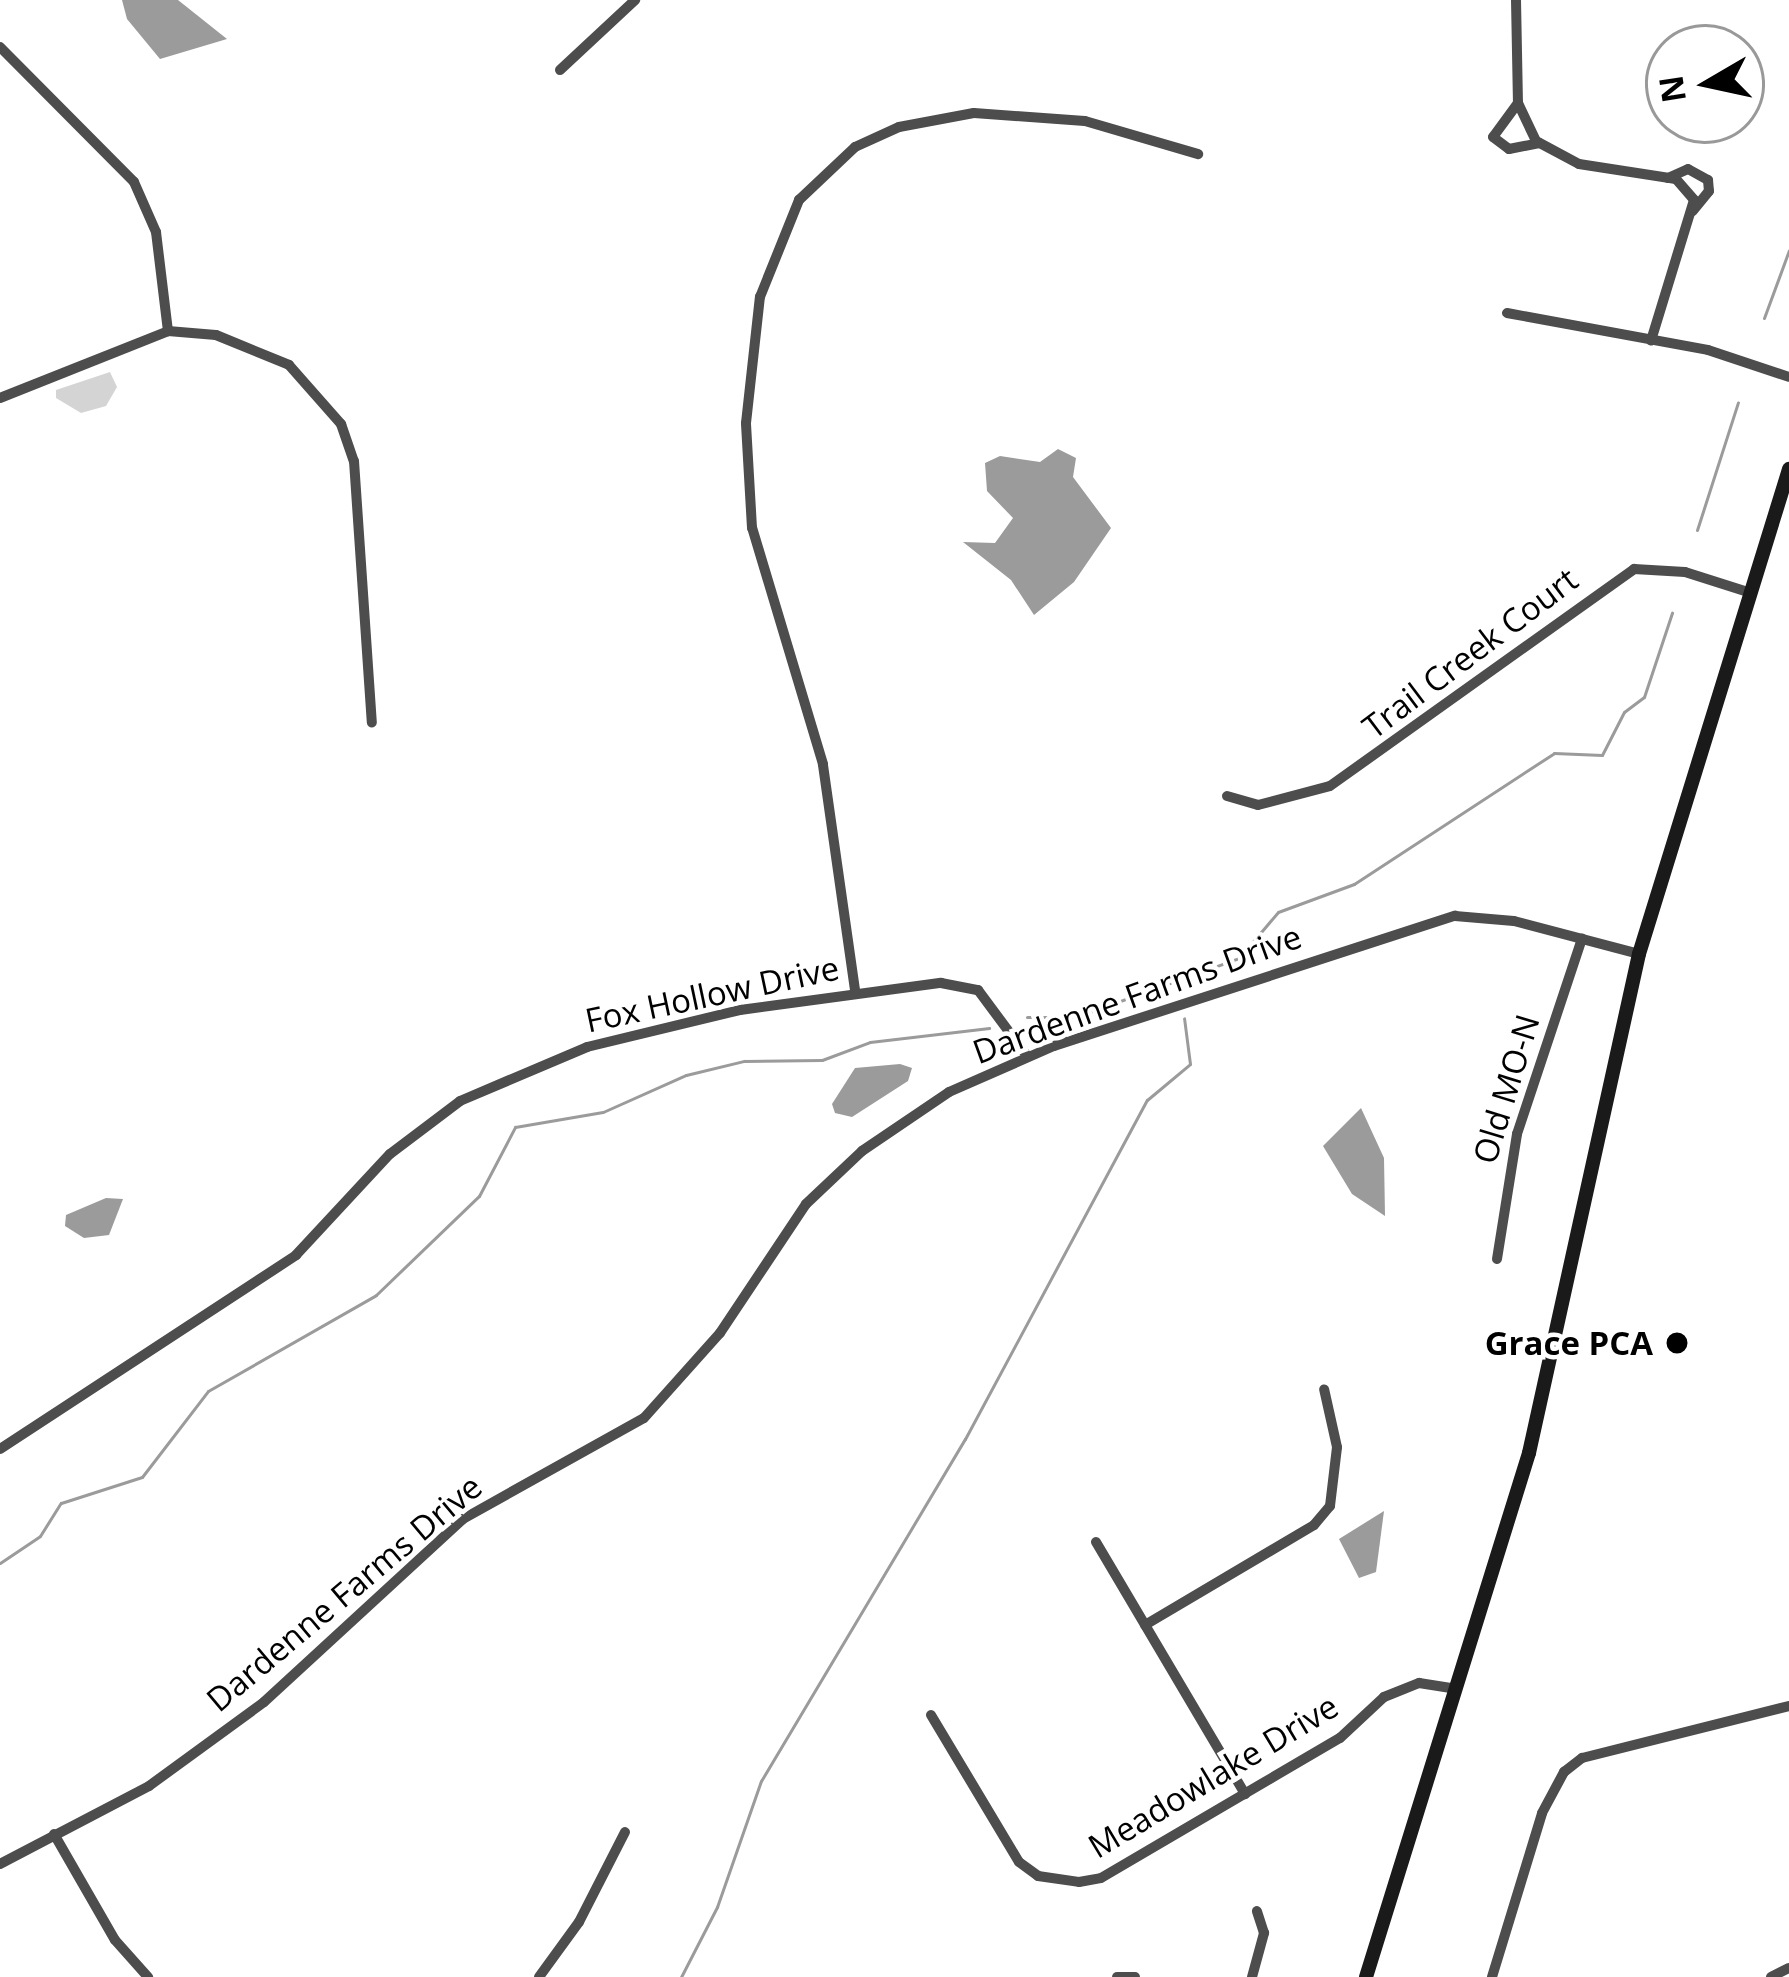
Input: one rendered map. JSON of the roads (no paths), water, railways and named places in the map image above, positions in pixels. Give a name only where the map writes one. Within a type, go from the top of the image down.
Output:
[{"type":"main road","points":[[1366,1977],[1529,1454],[1639,954],[1789,470]]},
{"type":"street","points":[[560,70],[635,0]]},
{"type":"street","points":[[1516,4],[1518,103],[1539,143],[1579,164],[1668,178],[1688,188],[1693,211]]},
{"type":"street","points":[[0,47],[134,182],[156,232],[168,331]]},
{"type":"street","points":[[1518,103],[1493,137],[1509,149],[1539,143]]},
{"type":"street","points":[[855,990],[823,764],[752,528],[746,423],[760,297],[799,200],[855,147],[899,127],[974,113],[1085,121],[1198,154]]},
{"type":"street","points":[[1651,341],[1693,211],[1709,191],[1708,180],[1688,169],[1668,178]]},
{"type":"street","points":[[1507,313],[1708,350],[1789,377]]},
{"type":"street","points":[[0,398],[168,331],[216,335],[290,365],[341,424],[360,494],[372,722]]},
{"type":"street","name":"Trail Creek Court","points":[[1227,796],[1258,806],[1330,786],[1634,569],[1685,572],[1748,592]]},
{"type":"street","name":"Dardenne Farms Drive","points":[[0,1864],[149,1786],[264,1702],[477,1510],[644,1418],[680,1385],[781,1234],[820,1191],[949,1092],[1027,1056],[1455,916],[1639,954]]},
{"type":"street","name":"Old MO-N","points":[[1497,1258],[1513,1150],[1582,939]]},
{"type":"street","name":"Fox Hollow Drive","points":[[0,1449],[296,1255],[390,1154],[460,1101],[587,1047],[855,990],[941,983],[978,990],[1027,1056]]},
{"type":"street","points":[[1145,1625],[1314,1526],[1330,1506],[1337,1447],[1324,1389]]},
{"type":"street","points":[[1096,1542],[1245,1794]]},
{"type":"street","name":"Meadowlake Drive","points":[[931,1715],[1018,1862],[1050,1880],[1101,1878],[1340,1738],[1384,1697],[1419,1683],[1456,1690]]},
{"type":"street","points":[[1492,1977],[1542,1814],[1564,1772],[1582,1758],[1789,1706]]},
{"type":"street","points":[[538,1977],[579,1922],[625,1832]]},
{"type":"street","points":[[54,1834],[115,1940],[148,1977]]},
{"type":"street","points":[[1252,1977],[1264,1933],[1257,1911]]},
{"type":"street","points":[[1772,1977],[1789,1968]]},
{"type":"street","points":[[1117,1977],[1135,1977]]},
{"type":"waterway","points":[[1764,318],[1789,250]]},
{"type":"waterway","points":[[1697,530],[1738,402]]},
{"type":"waterway","points":[[1027,1017],[1076,1017],[1239,958],[1278,912],[1354,884],[1554,753],[1602,755],[1624,712],[1644,697],[1672,613]]},
{"type":"waterway","points":[[681,1977],[717,1907],[761,1781],[965,1439],[1147,1100],[1190,1064],[1184,1018]]},
{"type":"waterway","points":[[0,1563],[40,1536],[61,1503],[142,1477],[208,1391],[376,1295],[479,1196],[515,1127],[603,1112],[686,1075],[744,1061],[822,1060],[870,1042],[989,1028]]},
{"type":"place","name":"Grace PCA","points":[[1677,1343]]}]
